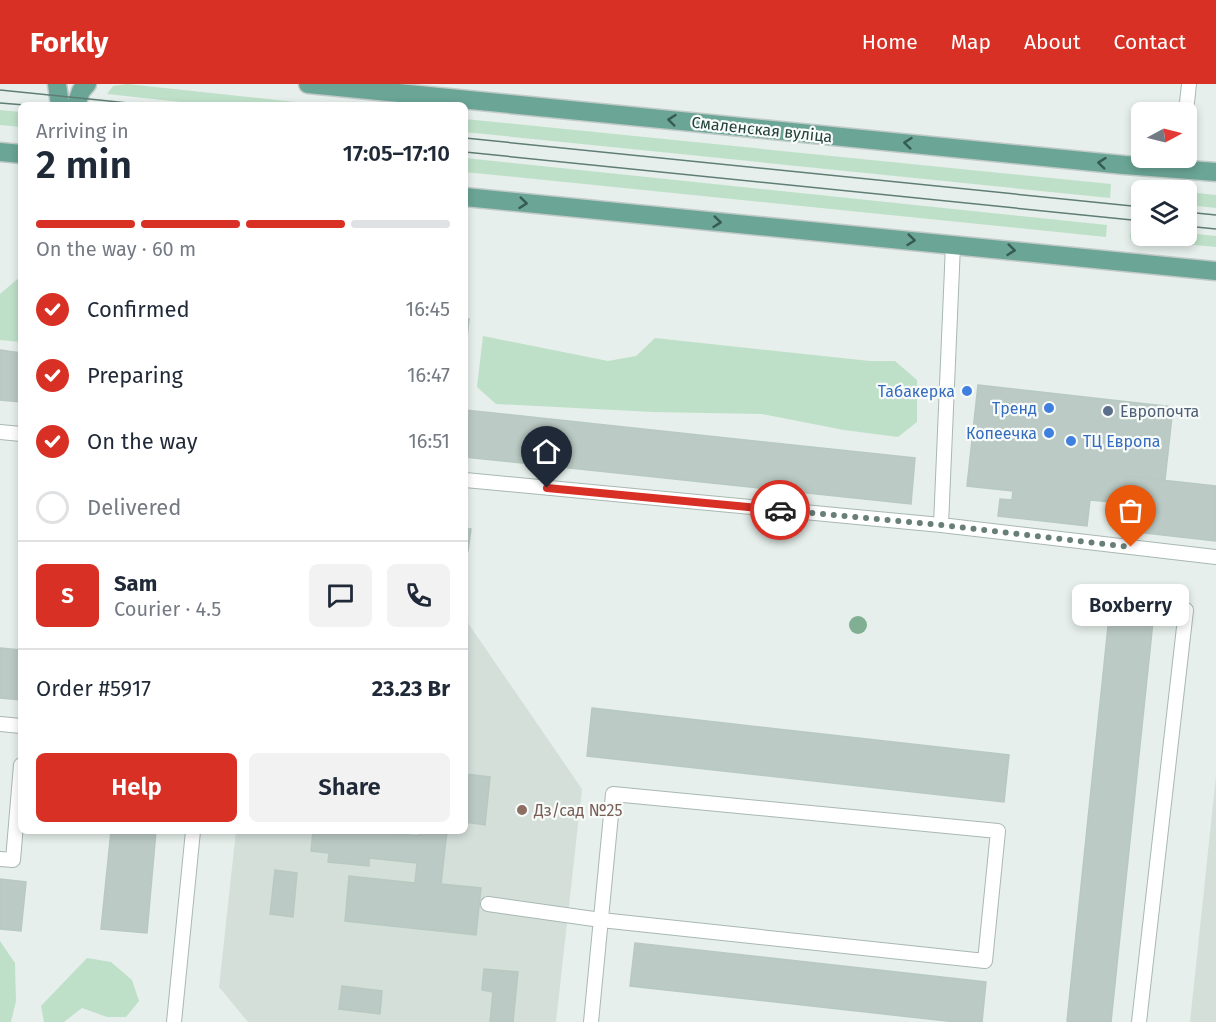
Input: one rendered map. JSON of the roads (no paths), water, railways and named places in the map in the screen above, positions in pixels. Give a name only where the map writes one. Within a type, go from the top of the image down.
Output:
[{"type":"main road","points":[[57,84],[60,102]]},
{"type":"main road","points":[[77,102],[81,91],[87,84]]},
{"type":"main road","name":"Смаленская вуліца","points":[[308,84],[1131,165]]},
{"type":"main road","points":[[0,152],[18,154]]},
{"type":"main road","name":"Смаленская вуліца","points":[[1197,167],[1216,172]]},
{"type":"main road","points":[[468,197],[1216,271]]},
{"type":"lane","points":[[1187,102],[1189,84]]},
{"type":"lane","points":[[941,525],[953,244]]},
{"type":"lane","points":[[0,432],[18,434]]},
{"type":"lane","points":[[468,480],[941,525],[1216,556]]},
{"type":"lane","points":[[1139,1022],[1186,610]]},
{"type":"lane","points":[[0,724],[18,726]]},
{"type":"lane","points":[[488,904],[601,920],[985,961],[998,831],[613,794],[601,920],[591,1022]]},
{"type":"lane","points":[[0,859],[13,860],[18,801]]},
{"type":"lane","points":[[174,1022],[193,834]]},
{"type":"tram line","points":[[0,90],[118,102]]},
{"type":"tram line","points":[[0,103],[18,104]]},
{"type":"tram line","points":[[468,138],[1131,206]]},
{"type":"tram line","points":[[468,152],[1131,220]]},
{"type":"tram line","points":[[1197,213],[1216,215]]},
{"type":"tram line","points":[[1197,227],[1216,229]]},
{"type":"place","name":"Табакерка","points":[[967,391]]},
{"type":"place","name":"Тренд","points":[[1049,408]]},
{"type":"place","name":"Европочта","points":[[1108,411]]},
{"type":"place","name":"Копеечка","points":[[1049,433]]},
{"type":"place","name":"ТЦ Европа","points":[[1071,441]]},
{"type":"place","name":"Boxberry","points":[[1131,547]]},
{"type":"place","name":"Дз/сад №25","points":[[522,810]]}]
